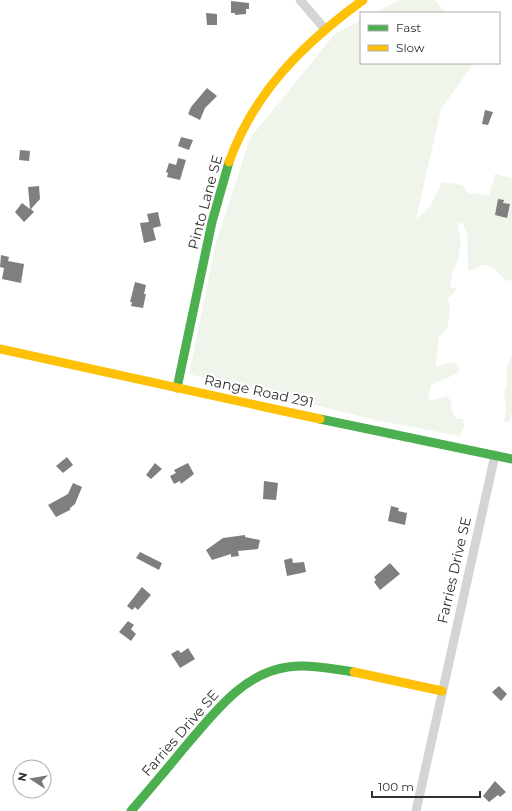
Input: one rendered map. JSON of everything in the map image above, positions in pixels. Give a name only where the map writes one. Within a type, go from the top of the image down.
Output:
[{"type":"street","points":[[300,0],[324,28]]},
{"type":"street","name":"Pinto Lane SE","points":[[177,388],[215,206],[230,157],[244,127],[265,92],[296,55],[324,28],[363,0]]},
{"type":"street","name":"Range Road 291","points":[[0,349],[512,459]]},
{"type":"street","name":"Farries Drive SE","points":[[416,811],[495,455]]},
{"type":"street","name":"Farries Drive SE","points":[[131,811],[219,707],[245,685],[272,670],[296,667],[324,667],[442,691]]},
{"type":"shaded area","points":[[399,0],[435,0],[445,12],[376,12]]},
{"type":"shaded area","points":[[360,21],[360,64],[473,64],[441,109],[416,220],[431,205],[442,182],[463,185],[468,193],[489,195],[495,174],[512,178],[512,281],[505,280],[494,269],[485,265],[481,265],[476,269],[469,271],[467,234],[462,222],[458,224],[461,241],[458,260],[453,270],[450,287],[457,288],[448,299],[450,311],[447,329],[439,337],[436,366],[455,362],[460,368],[456,374],[431,385],[428,401],[447,396],[451,401],[452,412],[457,419],[463,419],[464,426],[460,436],[375,420],[189,374],[215,246],[250,138],[335,34]]},
{"type":"shaded area","points":[[512,354],[512,413],[510,422],[504,421],[506,409],[504,394],[507,384],[507,367]]},
{"type":"building","points":[[231,1],[249,3],[249,9],[246,9],[246,14],[235,15],[235,13],[231,13]]},
{"type":"building","points":[[206,13],[217,14],[217,25],[207,25]]},
{"type":"building","points":[[207,88],[217,96],[205,108],[200,120],[188,114],[191,107]]},
{"type":"building","points":[[485,110],[493,112],[488,125],[482,124]]},
{"type":"building","points":[[181,137],[193,140],[189,150],[178,146]]},
{"type":"building","points":[[20,150],[30,151],[29,161],[19,160]]},
{"type":"building","points":[[178,158],[186,160],[180,180],[167,177],[168,173],[166,172],[169,163],[176,165]]},
{"type":"building","points":[[39,186],[40,199],[31,209],[34,212],[24,222],[15,212],[22,203],[30,209],[28,187]]},
{"type":"building","points":[[498,199],[504,200],[503,203],[510,204],[507,218],[495,215]]},
{"type":"building","points":[[158,212],[161,226],[153,228],[156,240],[144,243],[140,223],[149,222],[147,214]]},
{"type":"building","points":[[1,255],[9,257],[8,261],[24,264],[21,283],[2,279],[4,268],[0,267]]},
{"type":"building","points":[[135,282],[146,285],[143,308],[131,306],[132,302],[130,302]]},
{"type":"building","points":[[67,457],[73,465],[63,473],[56,466]]},
{"type":"building","points":[[155,463],[162,469],[151,479],[146,475]]},
{"type":"building","points":[[188,463],[194,474],[181,484],[180,481],[174,484],[170,476],[176,473],[174,470]]},
{"type":"building","points":[[264,481],[278,483],[276,500],[263,499]]},
{"type":"building","points":[[73,483],[82,487],[75,504],[70,508],[70,510],[56,517],[48,505],[68,494]]},
{"type":"building","points":[[391,506],[399,508],[398,511],[407,513],[405,525],[388,521]]},
{"type":"building","points":[[245,535],[245,537],[260,540],[258,549],[238,551],[239,556],[231,557],[231,554],[212,560],[206,550],[223,538]]},
{"type":"building","points":[[140,552],[162,563],[159,570],[136,558]]},
{"type":"building","points":[[292,558],[293,563],[304,562],[306,572],[287,576],[284,560]]},
{"type":"building","points":[[390,563],[400,574],[380,590],[374,582],[376,580],[374,577]]},
{"type":"building","points":[[142,587],[151,595],[138,610],[135,607],[132,610],[127,606]]},
{"type":"building","points":[[128,621],[134,625],[131,629],[136,634],[131,641],[119,632]]},
{"type":"building","points":[[188,648],[195,659],[180,668],[171,654],[178,650],[181,653]]},
{"type":"building","points":[[499,686],[507,694],[501,701],[492,692]]},
{"type":"building","points":[[495,781],[506,792],[500,797],[498,795],[489,802],[483,796]]},
{"type":"traffic: fast","points":[[177,388],[212,222],[229,162]]},
{"type":"traffic: fast","points":[[320,419],[512,459]]},
{"type":"traffic: fast","points":[[131,811],[217,710],[242,687],[256,678],[271,671],[296,666],[321,667],[354,672]]},
{"type":"traffic: slow","points":[[229,162],[252,113],[283,71],[301,52],[341,16],[363,0]]},
{"type":"traffic: slow","points":[[0,349],[320,419]]},
{"type":"traffic: slow","points":[[354,672],[442,691]]}]
